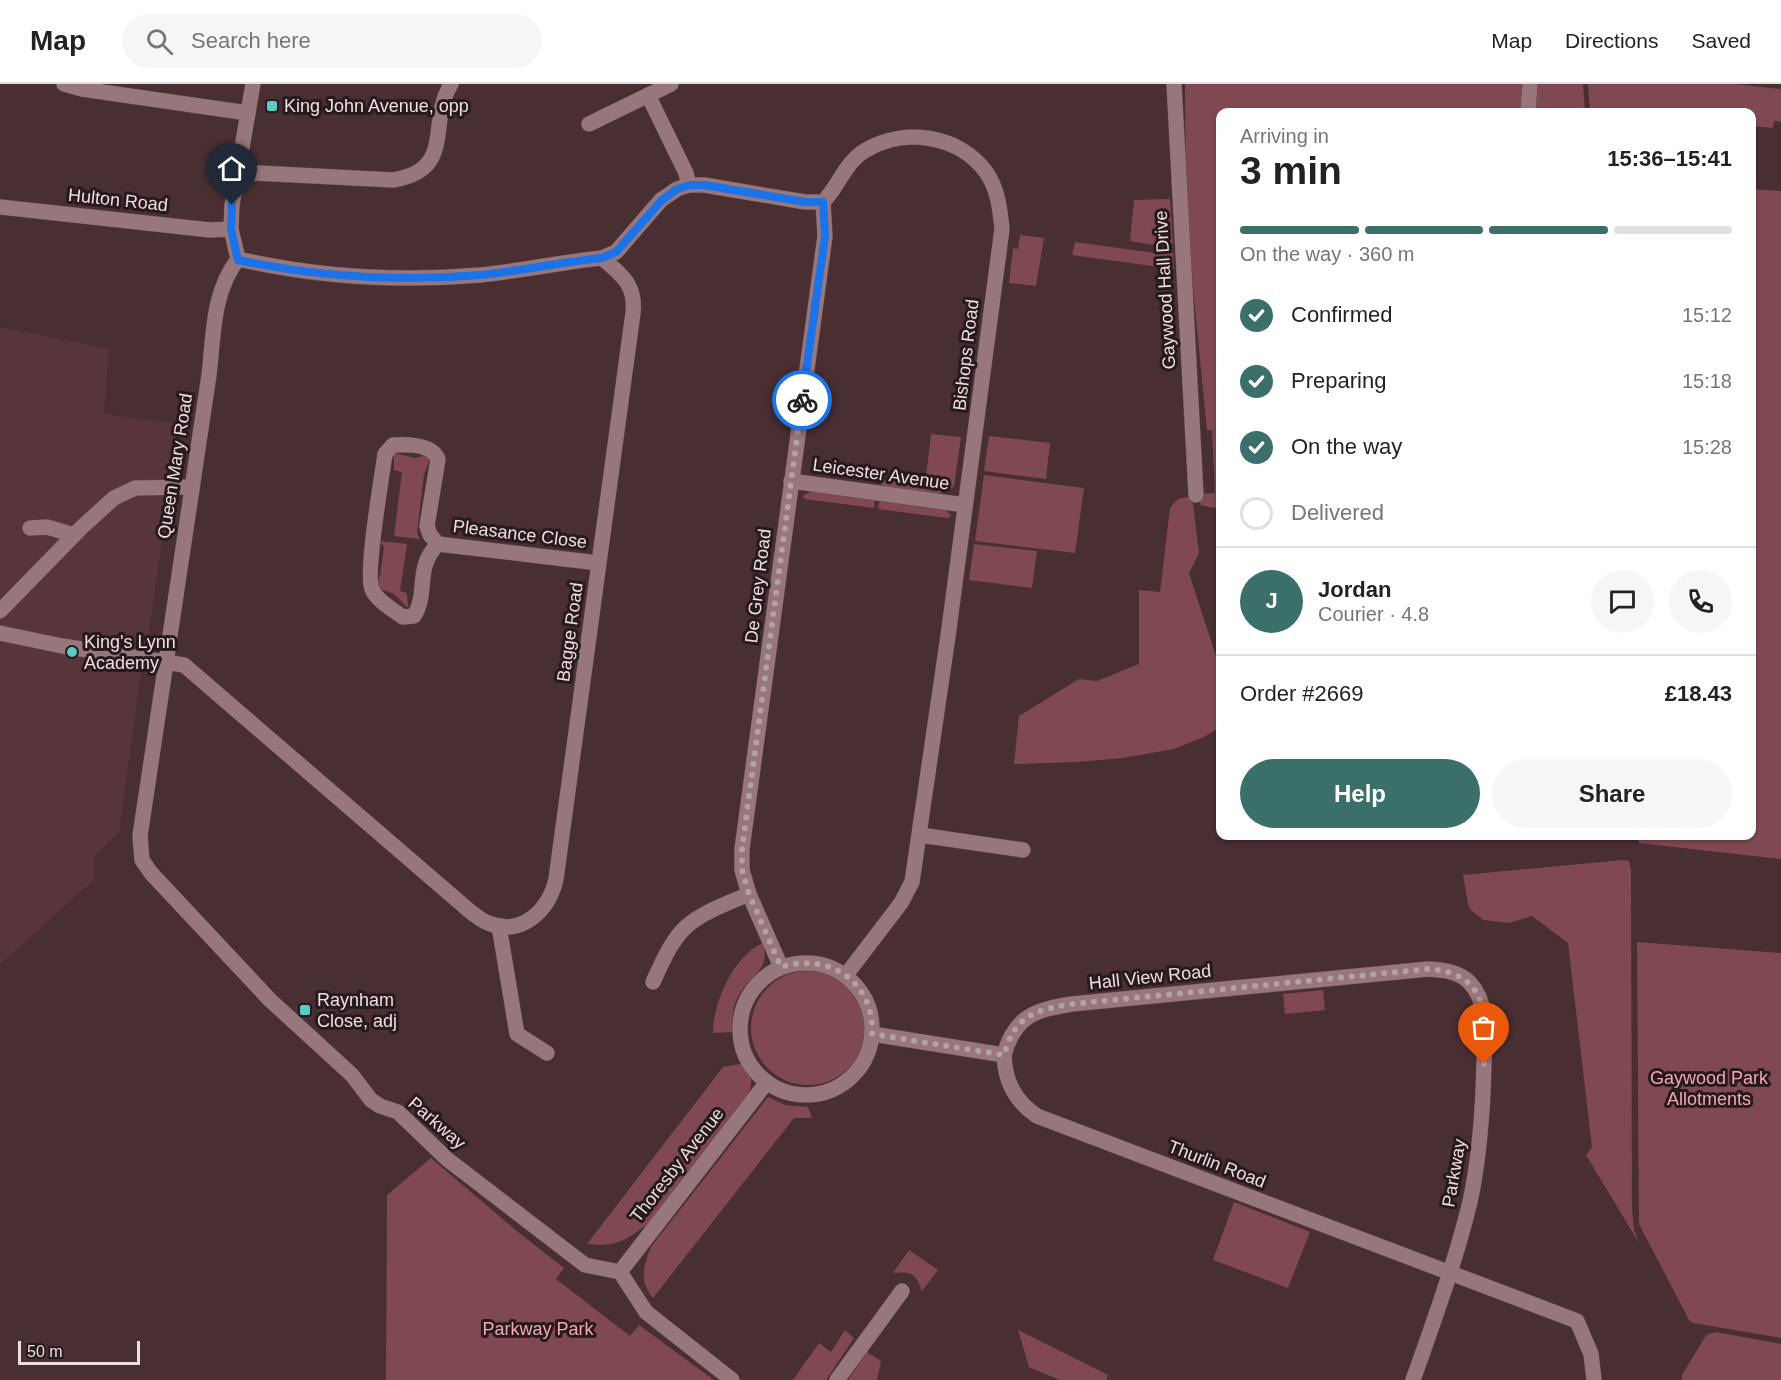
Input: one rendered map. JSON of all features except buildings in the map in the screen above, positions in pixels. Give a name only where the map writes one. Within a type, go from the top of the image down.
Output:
[{"type":"street","points":[[64,84],[82,89],[248,113]]},
{"type":"street","points":[[253,84],[232,205],[231,229],[238,260],[325,274],[389,278],[482,275],[602,258],[616,252],[662,200],[677,189],[690,185],[704,185],[805,202],[823,202]]},
{"type":"street","points":[[237,172],[393,180],[410,177],[423,169],[432,159],[439,140],[444,94],[451,84]]},
{"type":"street","points":[[589,124],[670,84]]},
{"type":"street","name":"Gaywood Hall Drive","points":[[1174,84],[1196,495]]},
{"type":"street","points":[[1528,108],[1530,84]]},
{"type":"street","points":[[648,95],[690,185]]},
{"type":"street","name":"Bishops Road","points":[[823,202],[833,192],[844,170],[864,150],[882,141],[902,136],[926,137],[951,145],[969,155],[986,172],[996,190],[1002,229],[912,882],[901,903],[846,975]]},
{"type":"street","name":"De Grey Road","points":[[781,967],[749,894],[742,870],[742,849],[825,236],[823,202]]},
{"type":"street","name":"Hulton Road","points":[[0,207],[210,230],[231,229]]},
{"type":"street","name":"Bagge Road","points":[[499,926],[528,921],[548,904],[553,891],[634,306],[633,295],[622,275],[602,258]]},
{"type":"street","name":"Queen Mary Road","points":[[142,860],[140,836],[209,375],[216,305],[229,271],[238,260]]},
{"type":"street","name":"Pleasance Close","points":[[438,544],[429,553],[424,563],[418,609],[414,616],[403,617],[375,594],[370,584],[385,454],[393,445],[430,448],[436,453],[438,459],[427,526],[430,535],[438,544],[598,563]]},
{"type":"street","name":"Leicester Avenue","points":[[790,482],[965,505]]},
{"type":"street","points":[[0,611],[74,535],[114,498],[135,488],[191,487]]},
{"type":"street","points":[[30,528],[47,527],[74,535]]},
{"type":"street","points":[[0,633],[72,648],[184,665],[472,913],[487,923],[499,926],[517,1034],[547,1053]]},
{"type":"street","points":[[920,835],[1023,850]]},
{"type":"street","name":"Parkway","points":[[142,860],[151,873],[270,1000],[352,1075],[371,1100],[380,1106],[398,1112],[447,1159],[585,1265],[620,1272]]},
{"type":"street","points":[[653,982],[669,950],[687,926],[714,910],[749,894]]},
{"type":"street","points":[[815,963],[836,969],[846,975],[862,992],[867,1002],[871,1013],[870,1048],[858,1071],[839,1087],[815,1095],[783,1091],[767,1082],[750,1063],[744,1052],[740,1027],[741,1012],[760,981],[781,967],[815,963]]},
{"type":"street","name":"Hall View Road","points":[[1004,1055],[1007,1044],[1018,1025],[1041,1009],[1428,969],[1457,974]]},
{"type":"street","name":"Parkway","points":[[1413,1380],[1451,1274],[1470,1201],[1479,1149],[1483,1107],[1484,1014],[1478,995],[1469,982],[1457,974]]},
{"type":"street","points":[[872,1034],[1004,1055]]},
{"type":"street","name":"Thurlin Road","points":[[1004,1055],[1008,1082],[1015,1095],[1023,1106],[1037,1116],[1576,1321],[1591,1354],[1594,1380]]},
{"type":"street","name":"Thoresby Avenue","points":[[620,1272],[767,1082]]},
{"type":"street","points":[[620,1272],[645,1312],[732,1380]]},
{"type":"street","points":[[837,1380],[902,1291]]},
{"type":"shaded area","name":"King's Lynn Academy","points":[[0,327],[109,349],[104,414],[179,424],[119,833],[94,857],[95,879],[0,964]]},
{"type":"green space","points":[[1185,84],[1522,84],[1522,108],[1216,108],[1216,508],[1200,505],[1200,494],[1215,493],[1212,430],[1207,430],[1186,217]]},
{"type":"green space","points":[[1538,84],[1583,84],[1585,108],[1535,108]]},
{"type":"green space","points":[[1588,84],[1734,84],[1781,89],[1781,122],[1774,121],[1773,128],[1756,126],[1756,108],[1590,108]]},
{"type":"green space","points":[[1756,189],[1781,191],[1781,859],[1639,843],[1639,840],[1756,840]]},
{"type":"green space","points":[[1170,199],[1173,244],[1155,245],[1130,241],[1134,200]]},
{"type":"green space","points":[[1020,235],[1044,238],[1036,286],[1009,283],[1013,248],[1018,249]]},
{"type":"green space","points":[[1075,242],[1155,253],[1173,253],[1174,269],[1072,255]]},
{"type":"green space","points":[[931,434],[961,437],[954,486],[940,493],[930,494],[881,491],[882,480],[925,485]]},
{"type":"green space","points":[[989,436],[1050,443],[1046,479],[984,471]]},
{"type":"green space","points":[[394,453],[415,458],[426,455],[430,459],[424,474],[417,533],[420,539],[394,536],[402,472],[394,470]]},
{"type":"green space","points":[[984,475],[1084,488],[1075,553],[975,541]]},
{"type":"green space","points":[[814,490],[875,498],[874,508],[805,499],[802,496]]},
{"type":"green space","points":[[1192,496],[1199,553],[1189,573],[1216,656],[1216,730],[1174,749],[1123,758],[1014,764],[1019,716],[1079,679],[1097,681],[1139,664],[1139,590],[1160,592],[1170,508],[1178,499]]},
{"type":"green space","points":[[880,498],[945,509],[951,516],[947,518],[878,509]]},
{"type":"green space","points":[[380,541],[407,544],[400,591],[407,593],[407,607],[394,594],[378,588],[377,582],[384,547]]},
{"type":"green space","points":[[974,544],[1037,551],[1032,588],[969,580]]},
{"type":"green space","points":[[1629,861],[1631,871],[1632,1209],[1634,1230],[1639,1243],[1586,1155],[1592,1147],[1568,943],[1532,916],[1509,923],[1483,920],[1470,909],[1463,875]]},
{"type":"green space","name":"Gaywood Park Allotments","points":[[1637,942],[1781,953],[1781,1338],[1693,1323],[1689,1320],[1639,1224]]},
{"type":"green space","points":[[763,943],[765,952],[762,966],[744,988],[735,1004],[733,1032],[713,1033],[721,995],[734,969],[752,949]]},
{"type":"green space","points":[[808,971],[830,975],[848,988],[861,1006],[865,1028],[861,1050],[848,1068],[830,1081],[808,1085],[786,1081],[768,1068],[755,1050],[751,1028],[755,1006],[768,988],[786,975]]},
{"type":"green space","points":[[1323,990],[1325,1010],[1285,1014],[1283,994]]},
{"type":"green space","points":[[746,1063],[752,1074],[750,1092],[648,1224],[620,1242],[606,1245],[587,1244],[723,1067]]},
{"type":"green space","points":[[768,1097],[785,1105],[808,1107],[812,1118],[794,1118],[653,1298],[644,1280],[646,1261],[651,1247]]},
{"type":"green space","name":"Parkway Park","points":[[431,1158],[564,1268],[556,1279],[630,1336],[639,1325],[714,1380],[386,1380],[387,1195]]},
{"type":"green space","points":[[1234,1202],[1310,1232],[1288,1288],[1213,1260]]},
{"type":"green space","points":[[909,1250],[938,1270],[922,1291],[912,1274],[893,1273]]},
{"type":"green space","points":[[845,1330],[854,1338],[826,1380],[793,1380],[819,1343],[831,1352]]},
{"type":"green space","points":[[1018,1330],[1108,1375],[1106,1380],[1060,1380],[1029,1367]]},
{"type":"green space","points":[[1716,1332],[1781,1344],[1781,1380],[1682,1380],[1682,1375],[1705,1337]]},
{"type":"green space","points":[[867,1352],[881,1361],[877,1380],[848,1380]]},
{"type":"way so far","points":[[802,400],[742,849],[742,870],[749,894],[781,967],[815,963],[826,965],[846,975],[862,992],[867,1002],[873,1024],[872,1034],[1004,1055],[1007,1044],[1018,1025],[1041,1009],[1428,969],[1444,970],[1457,974],[1469,982],[1478,995],[1484,1014],[1484,1064]]},
{"type":"place","name":"King John Avenue, opp","points":[[272,106]]},
{"type":"place","name":"King's Lynn Academy","points":[[72,652]]},
{"type":"place","name":"Raynham Close, adj","points":[[305,1010]]},
{"type":"route","points":[[232,205],[231,229],[238,260],[353,277],[435,278],[482,275],[602,258],[616,252],[662,200],[677,189],[690,185],[704,185],[805,202],[823,202],[825,236],[802,400]]}]
